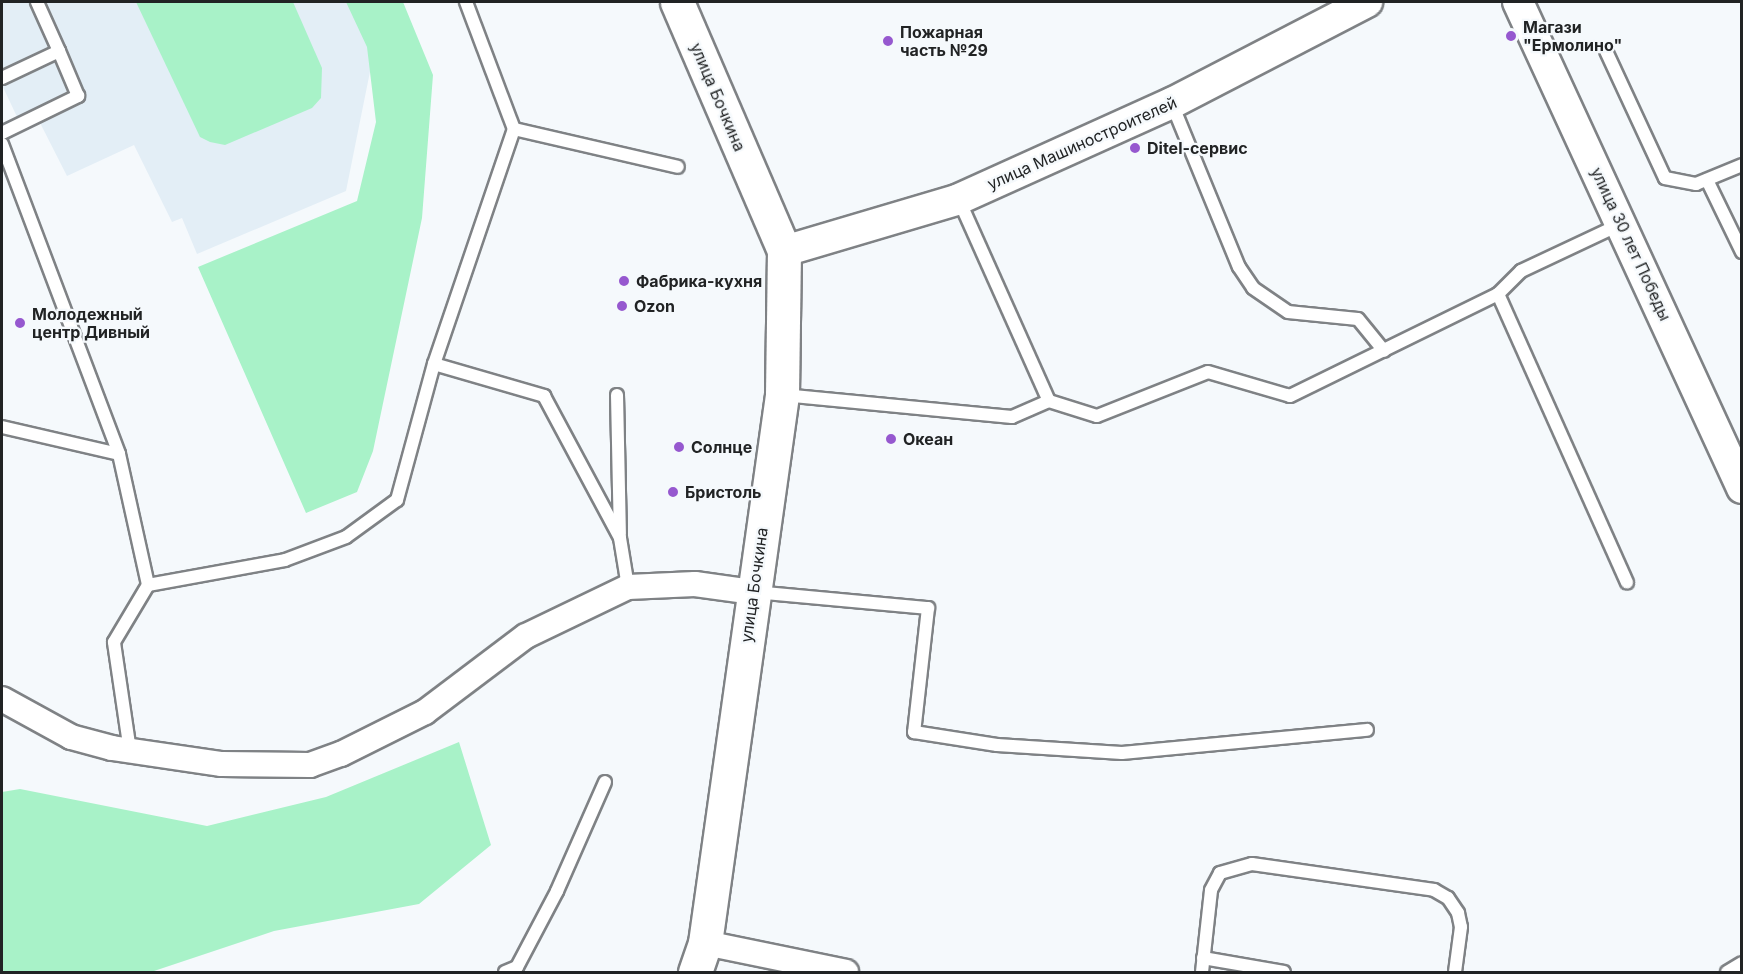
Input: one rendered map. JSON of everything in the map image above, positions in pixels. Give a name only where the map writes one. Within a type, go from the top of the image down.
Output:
[{"type":"main road","name":"улица Бочкина","points":[[677,2],[784,251],[782,395],[700,958]]},
{"type":"street","name":"улица Машиностроителей","points":[[784,251],[959,199],[1172,103],[1367,2]]},
{"type":"street","name":"улица 30 лет Победы","points":[[1518,2],[1742,488]]},
{"type":"street","points":[[2,699],[72,737],[130,751],[222,764],[310,765],[341,754],[425,712],[526,636],[628,587],[695,584],[753,592]]},
{"type":"street","points":[[700,958],[846,972]]},
{"type":"lane","points":[[2,133],[78,96],[37,2]]},
{"type":"lane","points":[[148,585],[285,560],[346,537],[397,500],[434,364],[514,129],[466,2]]},
{"type":"lane","points":[[2,78],[59,51]]},
{"type":"lane","points":[[1606,51],[1665,178],[1696,184],[1742,165]]},
{"type":"lane","points":[[1172,103],[1239,267],[1253,288],[1288,312],[1358,320],[1384,351]]},
{"type":"lane","points":[[514,129],[678,167]]},
{"type":"lane","points":[[2,144],[119,454],[148,585],[114,642],[130,751]]},
{"type":"lane","points":[[1707,180],[1742,252]]},
{"type":"lane","points":[[959,199],[1049,401]]},
{"type":"lane","points":[[782,395],[1012,417],[1049,401],[1097,416],[1208,372],[1290,396],[1498,294],[1521,272],[1622,224]]},
{"type":"lane","points":[[1498,294],[1627,582]]},
{"type":"lane","points":[[434,364],[544,396],[620,538]]},
{"type":"lane","points":[[616,395],[620,538],[628,587]]},
{"type":"lane","points":[[2,427],[119,454]]},
{"type":"lane","points":[[753,592],[928,608],[914,732],[997,745],[1122,753],[1367,730]]},
{"type":"lane","points":[[505,972],[517,967],[557,891],[605,782]]},
{"type":"lane","points":[[1202,972],[1211,890],[1220,873],[1252,864],[1434,890],[1448,898],[1458,913],[1461,927],[1455,972]]},
{"type":"lane","points":[[1203,958],[1284,972]]},
{"type":"lane","points":[[1726,972],[1742,963]]},
{"type":"shaded area","points":[[2,2],[380,2],[383,7],[346,191],[197,254],[182,218],[172,222],[134,145],[67,176],[35,113],[19,121],[2,85]]},
{"type":"green space","points":[[136,2],[293,2],[322,68],[321,98],[312,108],[225,145],[200,137]]},
{"type":"green space","points":[[346,2],[403,2],[433,75],[422,218],[373,451],[357,492],[306,513],[198,267],[357,201],[376,122],[367,47]]},
{"type":"green space","points":[[459,742],[491,845],[419,904],[274,931],[151,972],[2,972],[2,792],[20,789],[207,826],[326,797]]},
{"type":"place","name":"Магази \"Ермолино\"","points":[[1511,36]]},
{"type":"place","name":"Пожарная часть №29","points":[[888,41]]},
{"type":"place","name":"Ditel-сервис","points":[[1135,148]]},
{"type":"place","name":"Фабрика-кухня","points":[[624,281]]},
{"type":"place","name":"Ozon","points":[[622,306]]},
{"type":"place","name":"Молодежный центр Дивный","points":[[20,323]]},
{"type":"place","name":"Океан","points":[[891,439]]},
{"type":"place","name":"Солнце","points":[[679,447]]},
{"type":"place","name":"Бристоль","points":[[673,492]]}]
